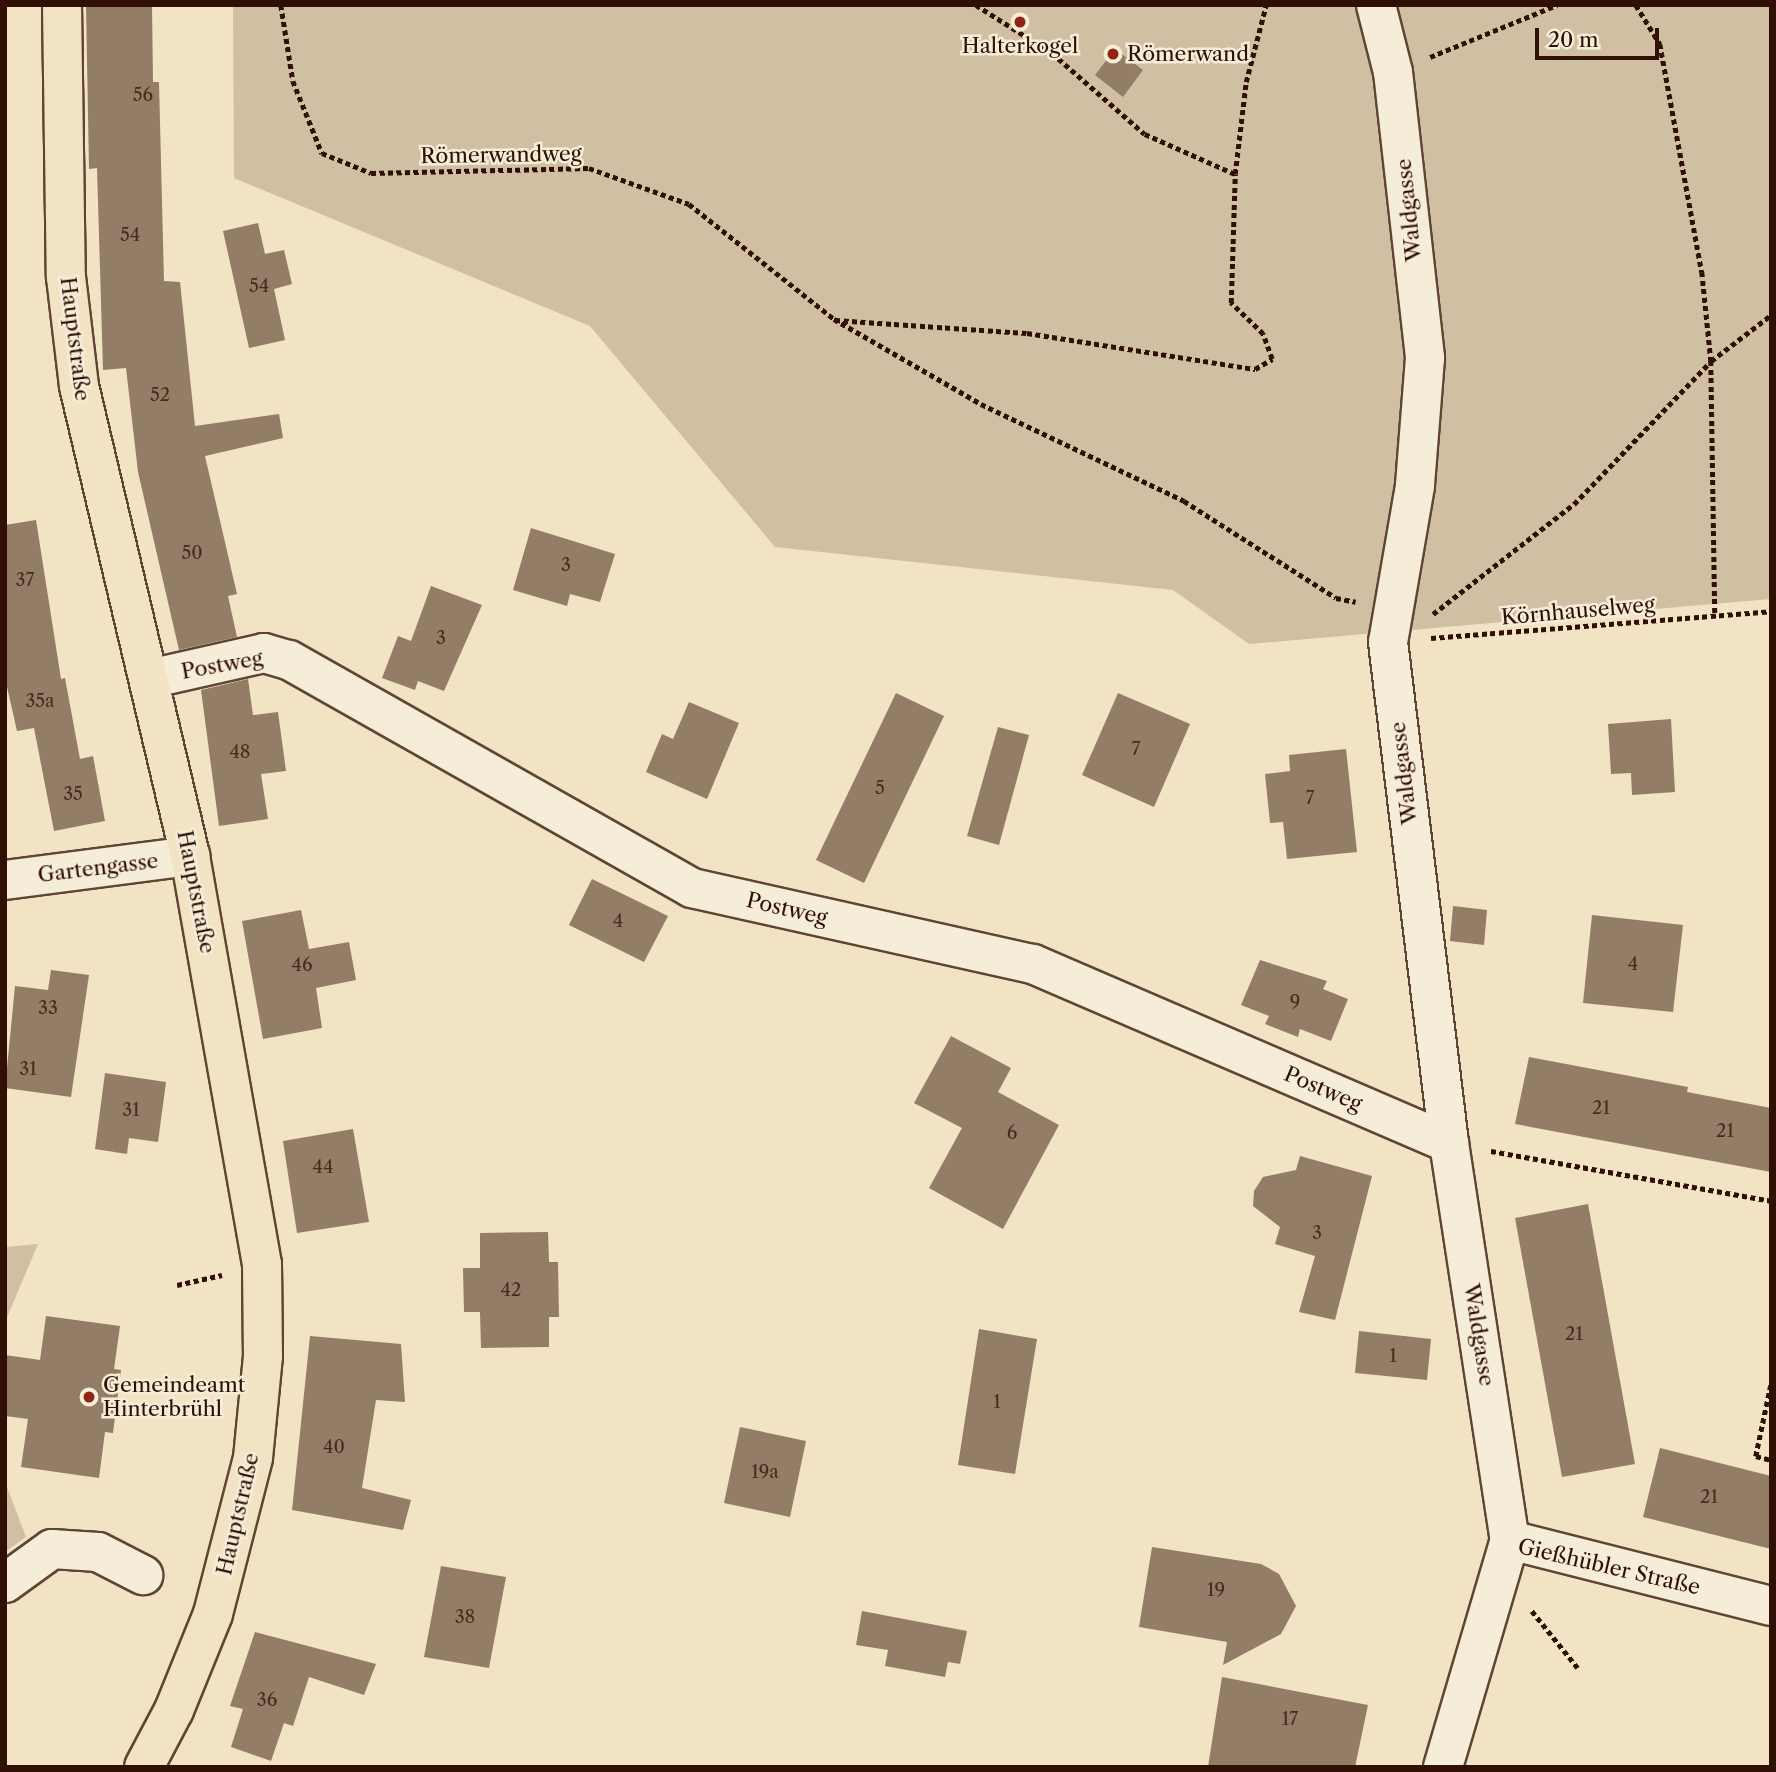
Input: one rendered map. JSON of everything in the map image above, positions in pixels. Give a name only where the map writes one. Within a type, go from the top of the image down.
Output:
[{"type":"main road","name":"Hauptstraße","points":[[62,5],[66,277],[79,386],[111,538],[149,678],[190,856],[262,1264],[263,1356],[253,1458],[227,1569],[174,1710],[144,1767]]},
{"type":"street","name":"Waldgasse","points":[[1376,5],[1394,72],[1425,358],[1415,486],[1391,625],[1449,1143],[1505,1556]]},
{"type":"street","name":"Postweg","points":[[149,678],[264,653],[289,660],[692,888],[1033,964],[1449,1143]]},
{"type":"street","name":"Gartengasse","points":[[5,880],[190,856]]},
{"type":"street","points":[[5,1583],[52,1549],[98,1552],[143,1575]]},
{"type":"street","name":"Gießhübler Straße","points":[[1443,1767],[1505,1556],[1771,1606]]},
{"type":"path","name":"Römerwandweg","points":[[281,5],[293,80],[322,153],[371,173],[589,168],[689,204],[834,320],[981,404],[1184,501],[1336,598],[1391,625]]},
{"type":"path","points":[[976,5],[1052,54],[1145,134],[1235,174]]},
{"type":"path","points":[[834,320],[1027,333],[1255,369],[1272,359],[1263,334],[1231,303],[1235,174],[1246,82],[1266,5]]},
{"type":"path","points":[[1394,72],[1557,5]]},
{"type":"path","points":[[1636,5],[1660,44],[1702,272],[1712,362],[1715,616]]},
{"type":"path","points":[[1391,625],[1432,614],[1465,593],[1574,504],[1712,362],[1771,315]]},
{"type":"path","name":"Körnhauselweg","points":[[1391,625],[1715,616],[1771,611]]},
{"type":"path","points":[[1391,625],[1432,614]]},
{"type":"path","points":[[1449,1143],[1771,1201]]},
{"type":"path","points":[[222,1261],[223,1286]]},
{"type":"path","points":[[177,1284],[223,1275]]},
{"type":"path","points":[[1771,1385],[1756,1456],[1771,1460]]},
{"type":"path","points":[[1505,1556],[1578,1668]]},
{"type":"shaded area","points":[[233,5],[1771,5],[1771,599],[1249,644],[1173,590],[775,547],[590,326],[234,178]]},
{"type":"shaded area","points":[[38,1244],[5,1322],[5,1247]]},
{"type":"shaded area","points":[[5,1482],[26,1537],[5,1552]]},
{"type":"building","points":[[86,5],[152,5],[153,82],[159,82],[164,281],[180,282],[195,426],[279,414],[283,438],[205,456],[237,594],[228,596],[237,637],[179,650],[138,472],[126,368],[103,370],[97,168],[89,169]]},
{"type":"building","points":[[1115,49],[1143,70],[1123,97],[1095,75]]},
{"type":"building","points":[[258,223],[265,254],[284,250],[292,284],[274,289],[285,340],[249,348],[223,231]]},
{"type":"building","points":[[36,520],[61,679],[65,678],[80,759],[93,756],[105,821],[54,831],[34,728],[17,731],[5,678],[5,525]]},
{"type":"building","points":[[531,528],[615,554],[600,602],[570,594],[567,606],[513,590]]},
{"type":"building","points":[[431,586],[482,605],[444,691],[418,681],[415,690],[382,678],[398,636],[411,641]]},
{"type":"building","points":[[248,679],[253,715],[278,712],[286,771],[261,774],[268,819],[219,826],[201,690]]},
{"type":"building","points":[[896,693],[944,716],[864,883],[816,860]]},
{"type":"building","points":[[1118,693],[1190,724],[1154,807],[1082,775]]},
{"type":"building","points":[[689,702],[739,723],[707,799],[646,772],[662,734],[673,739]]},
{"type":"building","points":[[1671,719],[1675,792],[1632,795],[1631,773],[1611,774],[1608,724]]},
{"type":"building","points":[[998,727],[1029,735],[999,845],[967,836]]},
{"type":"building","points":[[1346,749],[1357,852],[1287,859],[1283,822],[1270,823],[1265,774],[1290,771],[1289,755]]},
{"type":"building","points":[[592,879],[668,916],[644,962],[569,925]]},
{"type":"building","points":[[1453,906],[1487,910],[1484,945],[1450,941]]},
{"type":"building","points":[[301,910],[309,949],[349,942],[356,980],[316,988],[322,1028],[263,1039],[242,921]]},
{"type":"building","points":[[1592,915],[1683,925],[1673,1012],[1583,1003]]},
{"type":"building","points":[[1260,960],[1327,981],[1323,989],[1348,999],[1331,1041],[1300,1029],[1298,1037],[1265,1024],[1269,1016],[1241,1005]]},
{"type":"building","points":[[51,970],[89,975],[71,1097],[5,1088],[15,986],[48,990]]},
{"type":"building","points":[[951,1036],[1011,1068],[998,1092],[1059,1125],[1003,1229],[929,1188],[962,1128],[914,1103]]},
{"type":"building","points":[[1529,1057],[1688,1087],[1687,1092],[1771,1108],[1771,1172],[1515,1124]]},
{"type":"building","points":[[105,1073],[166,1082],[158,1142],[129,1138],[127,1154],[95,1149]]},
{"type":"building","points":[[353,1129],[369,1222],[297,1233],[283,1141]]},
{"type":"building","points":[[1300,1156],[1372,1176],[1335,1320],[1299,1312],[1315,1256],[1275,1244],[1280,1227],[1253,1206],[1254,1191],[1263,1177],[1296,1170]]},
{"type":"building","points":[[1588,1204],[1635,1464],[1562,1477],[1515,1218]]},
{"type":"building","points":[[548,1232],[549,1262],[558,1262],[559,1317],[549,1317],[549,1347],[481,1348],[480,1312],[464,1312],[463,1268],[480,1268],[480,1233]]},
{"type":"building","points":[[46,1316],[120,1326],[114,1369],[121,1370],[113,1433],[105,1432],[99,1478],[21,1467],[28,1419],[5,1416],[5,1355],[40,1360]]},
{"type":"building","points":[[979,1329],[1037,1339],[1015,1474],[958,1465]]},
{"type":"building","points":[[1359,1331],[1431,1339],[1427,1380],[1355,1373]]},
{"type":"building","points":[[310,1336],[401,1344],[405,1402],[376,1400],[362,1488],[411,1500],[403,1530],[292,1510]]},
{"type":"building","points":[[740,1427],[806,1441],[790,1517],[724,1503]]},
{"type":"building","points":[[1660,1448],[1771,1476],[1771,1549],[1643,1517]]},
{"type":"building","points":[[1152,1547],[1261,1564],[1279,1574],[1296,1606],[1281,1634],[1223,1665],[1227,1642],[1139,1627]]},
{"type":"building","points":[[441,1566],[506,1577],[489,1668],[424,1657]]},
{"type":"building","points":[[862,1611],[967,1631],[960,1664],[948,1662],[945,1677],[885,1666],[888,1650],[856,1645]]},
{"type":"building","points":[[255,1632],[376,1664],[364,1695],[309,1677],[293,1726],[284,1723],[271,1761],[231,1747],[243,1709],[230,1706]]},
{"type":"building","points":[[1222,1677],[1368,1705],[1355,1767],[1208,1767]]},
{"type":"place","name":"Halterkogel","points":[[1020,22]]},
{"type":"place","name":"Römerwand","points":[[1113,54]]},
{"type":"place","name":"Gemeindeamt Hinterbrühl","points":[[89,1397]]}]
